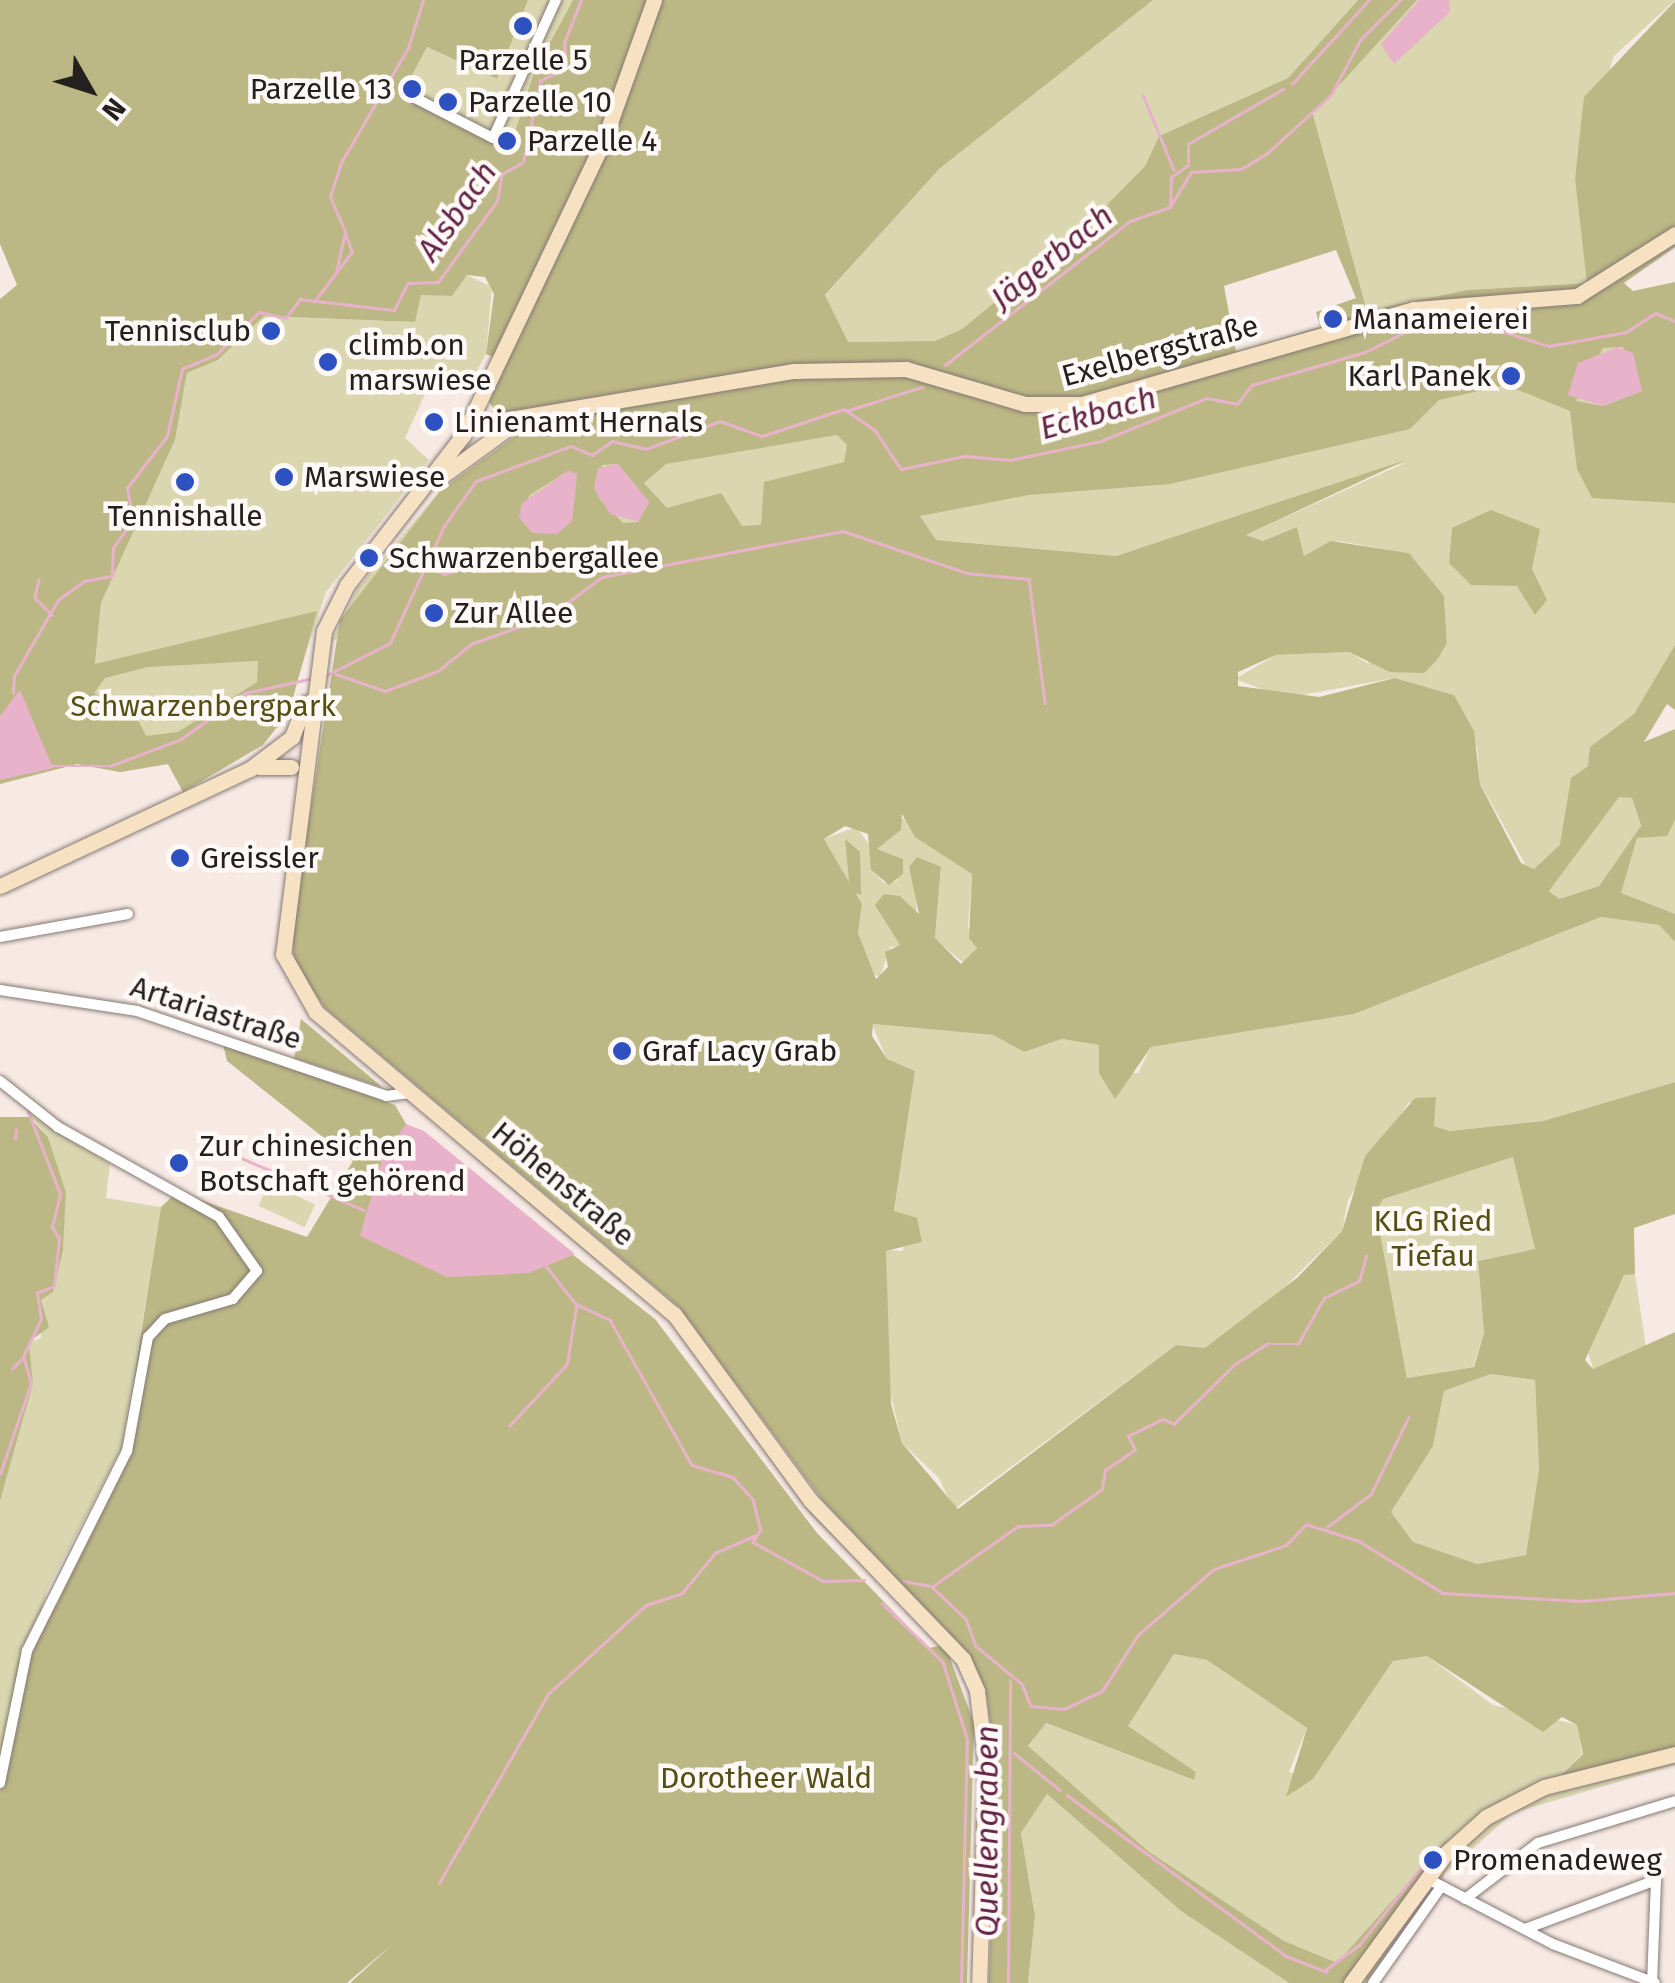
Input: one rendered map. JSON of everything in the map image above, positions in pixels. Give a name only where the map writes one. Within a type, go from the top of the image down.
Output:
[{"type":"main road","points":[[471,439],[486,422],[486,387],[604,140],[654,0]]},
{"type":"main road","name":"Exelbergstraße","points":[[471,439],[486,422],[758,374],[936,374],[1025,404],[1082,404],[1414,309],[1577,296],[1675,234]]},
{"type":"main road","name":"Höhenstraße","points":[[471,439],[417,498],[334,606],[324,631],[291,754],[298,812],[283,931],[288,974],[308,1004],[674,1314],[810,1500],[950,1643],[977,1691],[986,1799],[979,1983]]},
{"type":"main road","points":[[0,886],[250,768],[291,754]]},
{"type":"main road","points":[[1351,1983],[1434,1883],[1461,1838],[1515,1800],[1675,1754]]},
{"type":"street","points":[[418,99],[492,138],[556,0]]},
{"type":"street","points":[[0,936],[128,914]]},
{"type":"street","name":"Artariastraße","points":[[0,990],[137,1011],[386,1096],[412,1093]]},
{"type":"street","points":[[0,1081],[58,1127],[219,1217],[257,1271],[232,1299],[165,1319],[148,1337],[127,1451],[27,1651],[0,1783]]},
{"type":"street","points":[[1465,1899],[1497,1865],[1538,1842],[1675,1801]]},
{"type":"street","points":[[1373,1983],[1434,1883],[1525,1929],[1654,1982],[1656,1880],[1525,1929]]},
{"type":"green space","points":[[0,0],[528,0],[497,79],[427,47],[403,92],[509,151],[534,72],[573,0],[1153,0],[939,169],[825,295],[848,342],[935,341],[962,329],[1083,229],[1145,166],[1159,136],[1288,78],[1358,0],[1417,0],[1313,114],[1367,311],[1467,290],[1587,283],[1575,179],[1584,97],[1675,1],[1675,247],[1624,283],[1633,291],[1675,282],[1675,503],[1592,498],[1577,469],[1570,411],[1506,385],[1439,400],[1410,429],[1170,484],[1029,495],[920,516],[936,540],[1116,556],[1406,460],[1246,535],[1263,541],[1297,527],[1304,556],[1331,541],[1409,553],[1444,596],[1447,643],[1437,660],[1424,673],[1390,672],[1349,652],[1276,655],[1238,672],[1238,686],[1319,697],[1395,678],[1454,695],[1474,731],[1480,784],[1521,863],[1534,869],[1560,845],[1571,778],[1588,766],[1590,747],[1634,714],[1675,645],[1675,710],[1667,704],[1644,742],[1675,729],[1675,820],[1667,836],[1637,838],[1621,893],[1675,914],[1675,942],[1659,925],[1601,917],[1354,1014],[1151,1047],[1115,1099],[1099,1073],[1099,1045],[1062,1039],[1024,1052],[993,1035],[873,1024],[872,1036],[887,1059],[915,1071],[894,1211],[917,1218],[922,1242],[886,1251],[891,1404],[902,1443],[958,1509],[1176,1345],[1205,1348],[1298,1277],[1342,1231],[1365,1156],[1415,1098],[1436,1097],[1434,1126],[1450,1131],[1543,1121],[1675,1082],[1675,1214],[1634,1228],[1635,1274],[1624,1275],[1585,1360],[1593,1369],[1675,1332],[1675,1758],[1556,1780],[1583,1754],[1577,1725],[1562,1717],[1543,1732],[1427,1656],[1393,1661],[1313,1779],[1286,1797],[1307,1728],[1207,1660],[1174,1654],[1128,1726],[1196,1772],[1194,1780],[1046,1723],[1028,1746],[1148,1851],[1284,1941],[1337,1963],[1450,1836],[1344,1983],[1289,1983],[1181,1911],[1047,1794],[1021,1833],[1035,1916],[1028,1983],[989,1983],[996,1770],[987,1697],[968,1654],[823,1501],[679,1307],[325,1008],[296,967],[291,935],[340,620],[441,490],[514,437],[489,402],[503,361],[486,354],[494,294],[485,277],[467,275],[452,296],[421,295],[415,322],[264,316],[218,360],[187,373],[175,440],[101,603],[95,664],[317,611],[289,712],[263,745],[183,792],[168,764],[120,772],[77,764],[0,784],[0,299],[17,285],[0,244]],"holes":[[[1336,250],[1356,298],[1316,312],[1320,327],[1236,352],[1224,286]],[[1623,347],[1642,391],[1603,406],[1576,401],[1603,348]],[[837,435],[847,445],[844,462],[764,482],[761,525],[742,526],[721,493],[667,508],[644,483],[666,464]],[[618,464],[649,502],[638,522],[623,523],[599,498],[602,465]],[[568,471],[577,474],[572,521],[519,517],[530,495]],[[258,661],[257,682],[178,732],[146,736],[137,718],[94,693],[105,678],[148,667]],[[1619,797],[1632,798],[1641,826],[1599,886],[1559,899],[1549,891]],[[902,814],[915,837],[972,874],[969,938],[977,948],[961,964],[935,938],[941,867],[917,857],[909,867],[919,914],[900,896],[884,894],[875,905],[900,945],[885,952],[888,967],[876,979],[858,933],[862,904],[824,839],[845,826],[868,834],[871,870],[889,885],[903,874],[903,859],[877,849],[901,830]],[[1513,1157],[1535,1249],[1478,1261],[1484,1333],[1474,1367],[1407,1378],[1376,1211],[1383,1199]],[[1491,1374],[1535,1380],[1539,1469],[1526,1555],[1477,1564],[1413,1542],[1391,1512],[1433,1446],[1444,1391]]]},
{"type":"green space","points":[[528,0],[573,0],[534,72],[509,151],[403,92],[427,47],[497,79]]},
{"type":"green space","points":[[1153,0],[1358,0],[1288,78],[1159,136],[1145,166],[1083,229],[962,329],[935,341],[847,342],[825,296],[938,169]]},
{"type":"green space","points":[[1417,0],[1675,0],[1614,56],[1575,179],[1588,283],[1467,290],[1367,311],[1313,113]]},
{"type":"green space","name":"Marswiese","points":[[467,275],[492,287],[486,354],[467,389],[435,372],[405,438],[429,460],[326,592],[283,724],[183,792],[168,764],[120,772],[77,764],[0,784],[95,665],[101,603],[175,440],[187,373],[218,360],[264,316],[415,322],[421,294],[451,296]]},
{"type":"green space","name":"Schwarzenbergpark","points":[[1675,328],[1675,665],[1540,891],[1480,783],[1477,748],[1454,695],[1395,678],[1285,698],[1235,679],[1276,655],[1349,652],[1367,663],[1447,643],[1444,596],[1409,553],[1338,541],[1304,556],[1297,527],[1263,541],[1246,535],[1407,462],[1116,556],[936,540],[332,640],[358,588],[441,489],[556,463]]},
{"type":"green space","points":[[1491,510],[1540,529],[1532,569],[1547,600],[1535,615],[1517,586],[1471,585],[1449,563],[1452,528]]},
{"type":"green space","points":[[1619,796],[1632,798],[1641,827],[1599,886],[1558,899],[1549,891]]},
{"type":"green space","points":[[897,814],[972,874],[968,926],[977,948],[966,965],[935,939],[941,870],[914,875],[917,915],[884,894],[901,946],[890,947],[880,977],[872,973],[858,933],[862,904],[824,839],[856,827],[877,855],[871,870],[884,883],[897,881],[903,859],[877,849],[901,830]]},
{"type":"green space","points":[[1675,820],[1675,914],[1620,894],[1637,838]]},
{"type":"green space","points":[[845,839],[860,852],[861,895],[850,891]]},
{"type":"green space","points":[[1601,917],[1659,925],[1675,942],[1675,1082],[1543,1121],[1450,1131],[1434,1126],[1436,1098],[1408,1103],[1348,1200],[1342,1231],[1258,1313],[1205,1348],[1176,1345],[954,1509],[939,1478],[902,1443],[886,1374],[886,1250],[903,1251],[906,1217],[894,1212],[915,1071],[887,1060],[872,1024],[993,1035],[1024,1052],[1062,1039],[1099,1045],[1099,1073],[1138,1073],[1151,1047],[1354,1014]]},
{"type":"green space","points":[[301,1019],[381,1086],[381,1087],[294,1058]]},
{"type":"green space","name":"Dorotheer Wald","points":[[223,1044],[395,1105],[406,1124],[655,1319],[817,1533],[929,1648],[945,1645],[974,1723],[967,1983],[350,1983],[394,1943],[347,1983],[0,1983],[0,1762],[18,1662],[123,1447],[161,1207],[177,1192],[307,1237],[353,1161],[227,1061]]},
{"type":"green space","points":[[27,1112],[110,1164],[106,1198],[161,1207],[122,1447],[47,1590],[0,1762],[0,1501],[33,1384],[29,1342],[41,1338],[41,1299],[62,1252],[66,1192],[48,1137]]},
{"type":"green space","points":[[0,1117],[29,1117],[48,1137],[66,1192],[63,1250],[53,1292],[41,1300],[49,1327],[29,1342],[33,1384],[0,1501]]},
{"type":"green space","points":[[436,1126],[670,1318],[935,1639],[810,1514],[668,1320]]},
{"type":"green space","name":"KLG Ried Tiefau","points":[[1513,1157],[1536,1249],[1478,1261],[1484,1333],[1473,1367],[1407,1378],[1376,1211],[1383,1198]]},
{"type":"green space","points":[[269,1183],[315,1205],[305,1227],[258,1206]]},
{"type":"green space","points":[[1625,1274],[1635,1274],[1646,1348],[1593,1369],[1587,1348]]},
{"type":"green space","points":[[1491,1374],[1535,1380],[1539,1469],[1526,1555],[1477,1564],[1413,1543],[1391,1512],[1433,1446],[1444,1391]]},
{"type":"green space","points":[[1174,1654],[1207,1660],[1307,1728],[1289,1772],[1313,1779],[1393,1661],[1427,1656],[1493,1705],[1578,1725],[1582,1754],[1557,1779],[1675,1758],[1675,1765],[1513,1813],[1445,1873],[1438,1898],[1379,1983],[1344,1983],[1449,1837],[1337,1964],[1284,1941],[1148,1851],[1028,1747],[1045,1723],[1194,1780],[1196,1772],[1128,1726]]},
{"type":"green space","points":[[1047,1794],[1181,1911],[1289,1983],[1028,1983],[1035,1916],[1021,1833]]},
{"type":"shaded area","points":[[1419,0],[1449,0],[1450,12],[1394,64],[1381,44]]},
{"type":"shaded area","points":[[1618,347],[1633,353],[1642,391],[1603,406],[1568,395],[1578,363]]},
{"type":"shaded area","points":[[618,464],[649,502],[638,522],[610,514],[594,488],[598,468]]},
{"type":"shaded area","points":[[568,471],[577,474],[572,521],[557,534],[532,533],[519,517],[522,503]]},
{"type":"shaded area","points":[[20,690],[53,768],[0,780],[0,716]]},
{"type":"shaded area","points":[[406,1124],[424,1131],[575,1254],[529,1273],[447,1277],[360,1236],[382,1159]]},
{"type":"waterway","points":[[314,302],[336,273],[345,232],[330,197],[342,161],[408,48],[423,0]]},
{"type":"waterway","name":"Alsbach","points":[[13,693],[14,676],[58,600],[84,581],[112,576],[113,548],[133,519],[127,488],[167,436],[182,369],[217,354],[259,312],[286,318],[300,299],[394,310],[408,283],[438,282],[497,201],[502,174],[523,162],[540,81],[566,67],[564,43],[581,0]]},
{"type":"waterway","points":[[1292,84],[1369,0]]},
{"type":"waterway","name":"Jägerbach","points":[[945,365],[1130,221],[1170,207],[1191,172],[1241,169],[1266,154],[1331,95],[1360,40],[1400,0]]},
{"type":"waterway","points":[[1170,207],[1171,177],[1188,165],[1188,144],[1283,89]]},
{"type":"waterway","points":[[1143,95],[1174,170]]},
{"type":"waterway","points":[[336,273],[352,252],[345,234]]},
{"type":"waterway","name":"Eckbach","points":[[327,675],[390,643],[444,526],[476,481],[571,446],[592,455],[612,441],[646,449],[720,421],[762,436],[844,409],[875,430],[901,469],[965,456],[1010,460],[1101,441],[1207,398],[1237,404],[1252,385],[1365,352],[1425,322],[1485,326],[1549,346],[1626,332],[1655,313],[1675,321]]},
{"type":"waterway","name":"Jägerbach","points":[[849,410],[922,387]]},
{"type":"waterway","points":[[336,674],[385,691],[438,671],[471,644],[551,615],[602,577],[843,531],[967,573],[1029,579],[1045,703]]},
{"type":"waterway","points":[[427,564],[444,574],[518,552]]},
{"type":"waterway","points":[[39,579],[35,598],[52,615]]},
{"type":"waterway","points":[[50,766],[110,766],[181,739],[245,693],[309,679]]},
{"type":"waterway","points":[[0,1474],[31,1383],[23,1357],[41,1319],[37,1293],[54,1286],[59,1239],[52,1227],[60,1194],[28,1112]]},
{"type":"waterway","points":[[15,1139],[16,1130]]},
{"type":"waterway","points":[[241,1158],[364,1210]]},
{"type":"waterway","points":[[933,1586],[1018,1526],[1051,1525],[1102,1489],[1105,1470],[1135,1450],[1128,1436],[1163,1419],[1174,1424],[1235,1364],[1267,1344],[1298,1344],[1324,1298],[1359,1281],[1366,1256]]},
{"type":"waterway","points":[[546,1266],[576,1304],[610,1320],[692,1465],[733,1477],[753,1499],[761,1530],[753,1542],[823,1581],[864,1580]]},
{"type":"waterway","points":[[509,1426],[567,1364],[576,1307]]},
{"type":"waterway","points":[[12,1369],[21,1359]]},
{"type":"waterway","points":[[1327,1527],[1371,1494],[1408,1418]]},
{"type":"waterway","points":[[903,1581],[931,1586],[966,1619],[976,1646],[1022,1684],[1031,1706],[1064,1709],[1102,1691],[1138,1635],[1214,1569],[1286,1545],[1306,1524],[1359,1541],[1443,1593],[1582,1601],[1675,1593]]},
{"type":"waterway","points":[[439,1883],[548,1694],[646,1605],[682,1593],[715,1553],[754,1536]]},
{"type":"waterway","points":[[882,1603],[943,1662],[967,1738]]},
{"type":"waterway","name":"Quellengraben","points":[[1008,1983],[1010,1681]]},
{"type":"waterway","points":[[961,1983],[967,1741]]},
{"type":"waterway","points":[[1014,1753],[1060,1790]]},
{"type":"waterway","points":[[1067,1795],[1286,1956],[1327,1972]]},
{"type":"waterway","points":[[1325,1970],[1359,1945],[1437,1848]]},
{"type":"waterway","points":[[1384,1959],[1430,1889]]},
{"type":"place","name":"Parzelle 5","points":[[523,26]]},
{"type":"place","name":"Parzelle 13","points":[[412,89]]},
{"type":"place","name":"Parzelle 10","points":[[448,102]]},
{"type":"place","name":"Parzelle 4","points":[[507,141]]},
{"type":"place","name":"Manameierei","points":[[1333,319]]},
{"type":"place","name":"Tennisclub","points":[[271,331]]},
{"type":"place","name":"climb.on marswiese","points":[[328,362]]},
{"type":"place","name":"Karl Panek","points":[[1511,376]]},
{"type":"place","name":"Linienamt Hernals","points":[[434,422]]},
{"type":"place","name":"Marswiese","points":[[284,477]]},
{"type":"place","name":"Tennishalle","points":[[185,482]]},
{"type":"place","name":"Schwarzenbergallee","points":[[369,558]]},
{"type":"place","name":"Zur Allee","points":[[434,613]]},
{"type":"place","name":"Greissler","points":[[180,858]]},
{"type":"place","name":"Graf Lacy Grab","points":[[622,1051]]},
{"type":"place","name":"Zur chinesichen Botschaft gehörend","points":[[179,1163]]},
{"type":"place","name":"Promenadeweg","points":[[1433,1860]]}]
